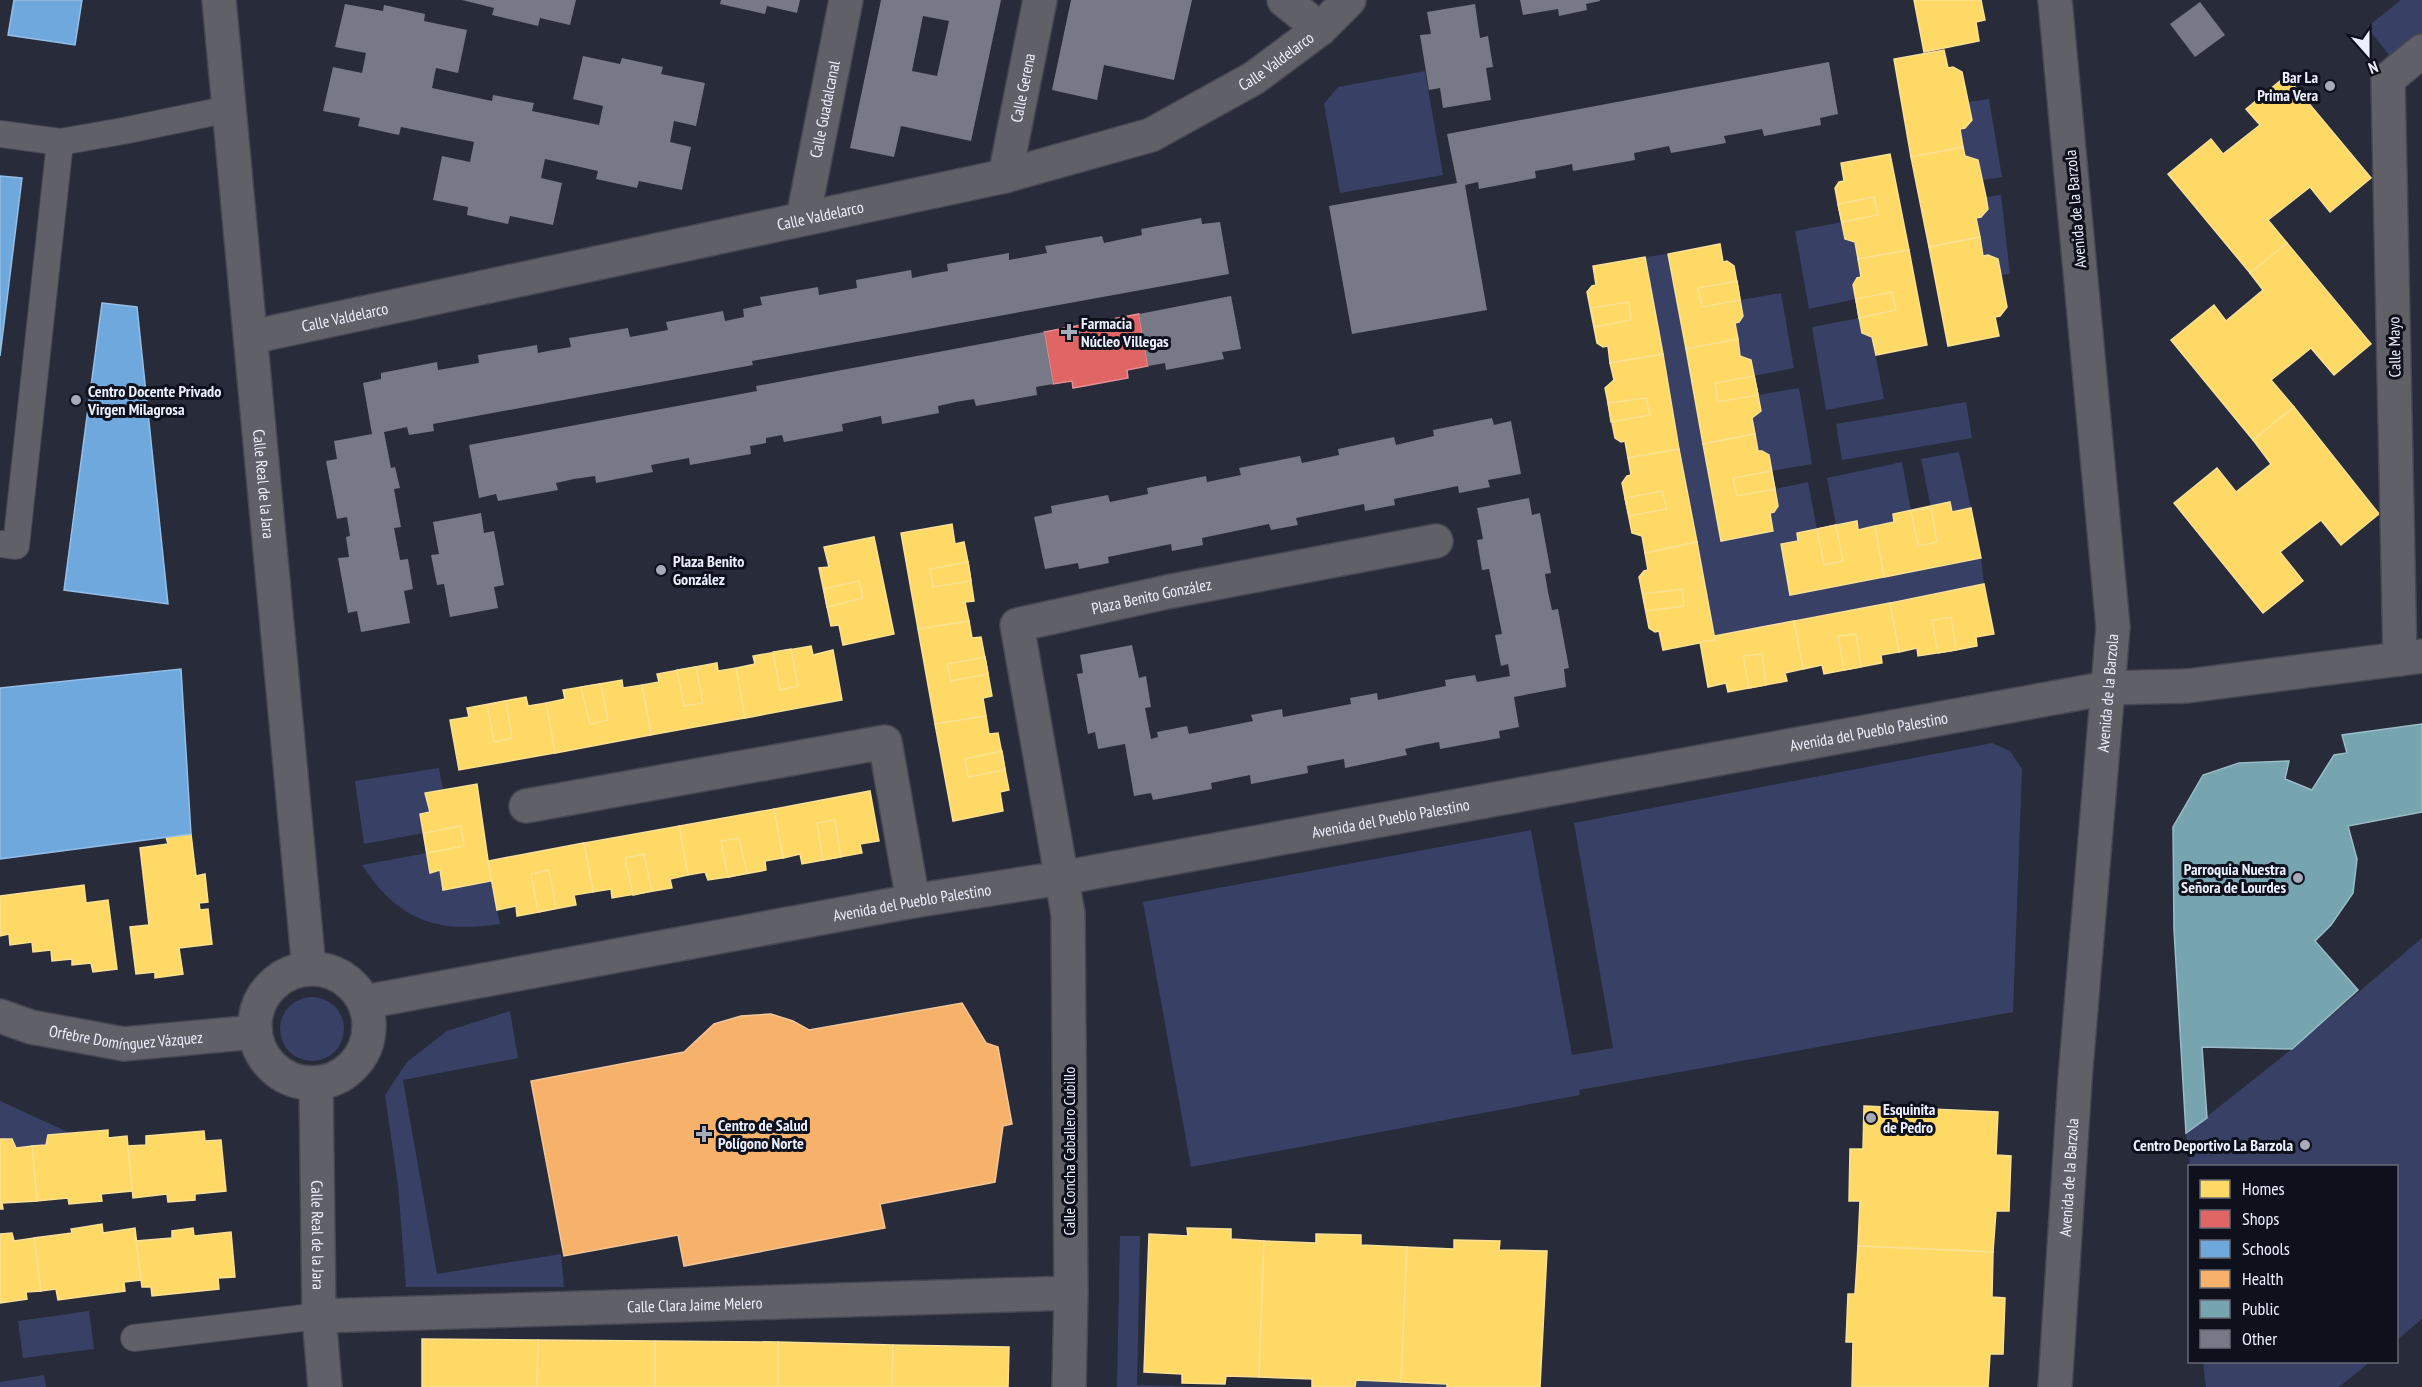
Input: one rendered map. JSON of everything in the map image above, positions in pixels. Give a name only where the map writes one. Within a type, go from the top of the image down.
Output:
[{"type":"street","name":"Calle Real de la Jara","points":[[219,0],[309,969]]},
{"type":"street","name":"Calle Guadalcanal","points":[[803,218],[846,0]]},
{"type":"street","name":"Calle Gerena","points":[[1005,176],[1040,0]]},
{"type":"street","points":[[1284,0],[1320,29]]},
{"type":"street","name":"Calle Valdelarco","points":[[251,337],[1005,176],[1151,135],[1254,78],[1320,29],[1348,0]]},
{"type":"street","name":"Avenida de la Barzola","points":[[2055,0],[2113,616],[2075,1079],[2055,1387]]},
{"type":"street","name":"Calle Mayo","points":[[2411,658],[2388,79],[2422,51]]},
{"type":"street","name":"Plaza Benito González","points":[[1068,914],[1017,625],[1167,592],[1436,541]]},
{"type":"street","name":"Avenida del Pueblo Palestino","points":[[364,1002],[913,901],[1061,878],[2108,688],[2187,686],[2411,658]]},
{"type":"street","points":[[526,806],[885,741],[913,901]]},
{"type":"street","name":"Calle Concha Caballero Cubillo","points":[[1068,914],[1071,1293],[1069,1387]]},
{"type":"street","points":[[309,969],[329,972],[343,978],[356,989],[364,1002],[369,1020],[368,1038],[362,1055],[350,1069],[334,1079],[316,1083],[301,1082],[275,1071],[258,1047],[255,1032],[256,1013],[264,997],[275,983],[291,974],[309,969]]},
{"type":"street","name":"Orfebre Domínguez Vázquez","points":[[0,1017],[31,1027],[124,1044],[255,1032]]},
{"type":"street","name":"Calle Real de la Jara","points":[[316,1083],[319,1316],[325,1387]]},
{"type":"street","name":"Calle Clara Jaime Melero","points":[[319,1316],[1071,1293]]},
{"type":"lane","points":[[0,134],[60,142],[229,109]]},
{"type":"lane","points":[[0,544],[16,546],[60,142]]},
{"type":"lane","points":[[134,1338],[319,1316]]},
{"type":"shaded area","points":[[2401,0],[2422,0],[2422,37],[2393,60],[2367,27]]},
{"type":"shaded area","points":[[1425,71],[1443,175],[1340,193],[1324,104],[1338,87]]},
{"type":"shaded area","points":[[1989,99],[2002,177],[1983,180],[1978,160],[1965,156],[1960,129],[1965,128],[1968,102]]},
{"type":"shaded area","points":[[2001,195],[2010,274],[2000,275],[1997,259],[1988,255],[1983,256],[1976,218],[1988,209],[1986,197]]},
{"type":"shaded area","points":[[1842,222],[1845,239],[1855,242],[1861,277],[1857,278],[1853,285],[1856,299],[1809,309],[1795,231]]},
{"type":"shaded area","points":[[1668,254],[1721,540],[1772,531],[1770,513],[1774,512],[1778,506],[1775,489],[1808,482],[1817,529],[1798,541],[1781,544],[1790,595],[1981,558],[1984,584],[1714,636],[1645,257]]},
{"type":"shaded area","points":[[1781,293],[1794,368],[1754,376],[1751,360],[1740,356],[1735,324],[1743,316],[1740,300]]},
{"type":"shaded area","points":[[1859,318],[1862,333],[1872,337],[1884,399],[1826,410],[1812,327]]},
{"type":"shaded area","points":[[1799,388],[1812,464],[1771,471],[1769,455],[1758,451],[1752,418],[1760,411],[1758,395]]},
{"type":"shaded area","points":[[1966,402],[1972,438],[1842,460],[1836,424]]},
{"type":"shaded area","points":[[1959,452],[1971,508],[1952,512],[1950,502],[1931,508],[1921,459]]},
{"type":"shaded area","points":[[1902,462],[1911,511],[1893,514],[1894,522],[1858,530],[1856,521],[1836,525],[1827,478]]},
{"type":"shaded area","points":[[1992,743],[2010,751],[2022,769],[2013,1012],[1579,1090],[1580,1095],[1191,1167],[1143,902],[1531,830],[1572,1055],[1613,1048],[1574,823]]},
{"type":"shaded area","points":[[439,768],[443,789],[426,793],[430,812],[424,833],[364,844],[355,781]]},
{"type":"shaded area","points":[[427,853],[431,872],[440,870],[444,890],[491,881],[500,924],[456,927],[420,919],[390,899],[362,865]]},
{"type":"shaded area","name":"Centro Deportivo La Barzola","points":[[2422,938],[2422,1319],[2398,1339],[2398,1165],[2190,1165],[2186,1133],[2292,1049]]},
{"type":"shaded area","points":[[312,997],[324,999],[335,1006],[342,1017],[344,1029],[342,1041],[335,1052],[324,1059],[312,1061],[300,1059],[289,1052],[282,1041],[280,1029],[282,1017],[289,1006],[300,999]]},
{"type":"shaded area","points":[[510,1011],[518,1058],[403,1080],[437,1274],[561,1254],[564,1287],[406,1287],[398,1185],[385,1095],[407,1062],[447,1031]]},
{"type":"shaded area","points":[[0,1101],[70,1133],[48,1135],[46,1145],[16,1148],[12,1139],[0,1139]]},
{"type":"shaded area","points":[[1120,1236],[1140,1236],[1137,1385],[1208,1387],[1117,1387]]},
{"type":"shaded area","points":[[89,1311],[94,1349],[23,1358],[18,1321]]},
{"type":"shaded area","points":[[2203,1363],[2369,1363],[2339,1387],[2206,1387]]},
{"type":"shaded area","points":[[44,1375],[46,1387],[0,1387],[0,1382]]},
{"type":"shaded area","points":[[1356,1380],[1447,1384],[1447,1387],[1355,1387]]},
{"type":"building: Homes","points":[[1914,0],[1981,0],[1985,20],[1976,22],[1979,41],[1924,52]]},
{"type":"building: Homes","points":[[1944,50],[1948,68],[1953,67],[1962,72],[1972,120],[1965,128],[1960,129],[1963,147],[1911,157],[1894,59]]},
{"type":"building: Homes","points":[[2286,76],[2371,178],[2330,212],[2310,187],[2268,220],[2287,243],[2250,273],[2168,174],[2211,139],[2223,154],[2260,125],[2246,109]]},
{"type":"building: Homes","points":[[1963,147],[1965,156],[1978,160],[1986,197],[1988,209],[1981,217],[1976,218],[1980,237],[1929,247],[1911,157]]},
{"type":"building: Homes","points":[[1890,154],[1909,250],[1858,259],[1855,242],[1845,239],[1835,188],[1839,182],[1844,181],[1841,163]]},
{"type":"building: Homes","points":[[1874,197],[1878,215],[1842,222],[1838,204]]},
{"type":"building: Homes","points":[[1980,237],[1983,256],[1988,255],[1998,259],[2007,307],[2000,316],[1995,317],[1999,336],[1948,346],[1929,247]]},
{"type":"building: Homes","points":[[2287,243],[2371,344],[2334,375],[2311,348],[2271,380],[2294,407],[2253,440],[2171,340],[2214,305],[2226,321],[2263,290],[2250,273]]},
{"type":"building: Homes","points":[[1720,244],[1723,262],[1727,261],[1734,266],[1743,316],[1739,322],[1735,323],[1738,339],[1686,349],[1668,254]]},
{"type":"building: Homes","points":[[1909,250],[1927,345],[1876,355],[1872,337],[1862,333],[1853,285],[1857,278],[1861,277],[1858,259]]},
{"type":"building: Homes","points":[[1645,257],[1663,354],[1610,363],[1608,346],[1603,347],[1597,343],[1587,292],[1596,285],[1593,266]]},
{"type":"building: Homes","points":[[1737,281],[1740,300],[1702,307],[1698,288]]},
{"type":"building: Homes","points":[[1892,292],[1896,310],[1859,318],[1856,299]]},
{"type":"building: Homes","points":[[1629,302],[1631,320],[1595,327],[1591,308]]},
{"type":"building: Homes","points":[[1738,339],[1740,356],[1751,360],[1761,411],[1752,418],[1755,434],[1703,444],[1686,349]]},
{"type":"building: Homes","points":[[1663,354],[1679,449],[1628,458],[1625,441],[1621,442],[1615,438],[1605,388],[1614,380],[1610,363]]},
{"type":"building: Homes","points":[[1754,376],[1758,395],[1718,402],[1715,383]]},
{"type":"building: Homes","points":[[1646,398],[1650,415],[1611,422],[1608,403]]},
{"type":"building: Homes","points":[[2294,407],[2379,514],[2341,545],[2321,520],[2280,552],[2303,581],[2263,613],[2174,503],[2217,468],[2236,492],[2271,464],[2253,440]]},
{"type":"building: Homes","points":[[1755,434],[1758,451],[1769,455],[1778,506],[1774,512],[1770,513],[1773,531],[1721,541],[1703,444]]},
{"type":"building: Homes","points":[[1679,449],[1697,542],[1645,553],[1642,536],[1632,533],[1622,483],[1627,476],[1631,475],[1628,458]]},
{"type":"building: Homes","points":[[1771,471],[1775,489],[1737,496],[1733,478]]},
{"type":"building: Homes","points":[[1662,491],[1667,509],[1629,516],[1625,498]]},
{"type":"building: Homes","points":[[1950,502],[1952,512],[1971,508],[1981,558],[1884,577],[1875,526],[1894,522],[1893,514]]},
{"type":"building: Homes","points":[[1931,508],[1937,542],[1918,546],[1911,511]]},
{"type":"building: Homes","points":[[1857,521],[1858,530],[1875,526],[1884,577],[1790,595],[1781,544],[1798,541],[1797,533]]},
{"type":"building: Homes","points":[[952,524],[955,544],[964,542],[968,562],[974,601],[965,602],[969,621],[918,629],[901,533]]},
{"type":"building: Homes","points":[[1836,525],[1843,561],[1824,565],[1817,529]]},
{"type":"building: Homes","points":[[874,537],[894,634],[843,645],[839,625],[831,626],[819,568],[829,567],[824,547]]},
{"type":"building: Homes","points":[[1697,542],[1715,640],[1663,650],[1659,631],[1655,632],[1649,628],[1639,577],[1648,570],[1645,553]]},
{"type":"building: Homes","points":[[968,562],[971,581],[933,587],[930,569]]},
{"type":"building: Homes","points":[[859,581],[863,598],[827,607],[824,589]]},
{"type":"building: Homes","points":[[1984,584],[1994,634],[1976,637],[1977,646],[1956,650],[1918,656],[1917,648],[1899,652],[1890,603]]},
{"type":"building: Homes","points":[[1682,589],[1684,606],[1646,611],[1643,594]]},
{"type":"building: Homes","points":[[1890,603],[1899,652],[1881,655],[1882,663],[1824,674],[1822,665],[1803,669],[1794,621]]},
{"type":"building: Homes","points":[[1951,617],[1956,650],[1938,653],[1932,620]]},
{"type":"building: Homes","points":[[969,621],[972,638],[981,637],[992,696],[983,698],[986,716],[935,724],[918,629]]},
{"type":"building: Homes","points":[[1794,621],[1803,669],[1785,673],[1787,681],[1728,692],[1726,683],[1708,687],[1700,642],[1715,640],[1714,636]]},
{"type":"building: Homes","points":[[1856,634],[1861,667],[1844,670],[1838,636]]},
{"type":"building: Homes","points":[[811,646],[813,655],[833,650],[842,700],[745,718],[736,668],[755,664],[753,656]]},
{"type":"building: Homes","points":[[791,649],[798,686],[780,690],[773,652]]},
{"type":"building: Homes","points":[[1762,654],[1766,685],[1749,688],[1743,656]]},
{"type":"building: Homes","points":[[985,657],[988,674],[951,681],[947,664]]},
{"type":"building: Homes","points":[[717,663],[718,671],[736,668],[745,718],[651,735],[642,685],[659,682],[657,674]]},
{"type":"building: Homes","points":[[696,667],[703,703],[684,706],[677,670]]},
{"type":"building: Homes","points":[[622,680],[623,688],[642,685],[651,735],[555,753],[546,703],[565,699],[563,690]]},
{"type":"building: Homes","points":[[601,684],[608,720],[590,724],[581,687]]},
{"type":"building: Homes","points":[[526,697],[528,706],[546,703],[555,753],[459,770],[450,720],[469,717],[467,708]]},
{"type":"building: Homes","points":[[506,701],[512,738],[494,742],[487,705]]},
{"type":"building: Homes","points":[[986,716],[989,734],[998,733],[1009,790],[1000,792],[1003,811],[953,821],[935,724]]},
{"type":"building: Homes","points":[[1002,751],[1005,770],[968,777],[965,759]]},
{"type":"building: Homes","points":[[477,784],[491,881],[443,890],[440,870],[430,873],[420,814],[430,812],[425,793]]},
{"type":"building: Homes","points":[[870,791],[879,841],[860,844],[862,853],[802,864],[800,854],[783,858],[774,809]]},
{"type":"building: Homes","points":[[774,809],[783,858],[765,861],[766,870],[728,877],[708,880],[705,872],[688,875],[679,826]]},
{"type":"building: Homes","points":[[835,820],[841,857],[823,860],[817,823]]},
{"type":"building: Homes","points":[[461,826],[464,846],[427,853],[424,833]]},
{"type":"building: Homes","points":[[679,826],[688,875],[670,879],[672,888],[612,898],[611,889],[593,892],[584,843]]},
{"type":"building: Homes","points":[[191,834],[196,876],[205,874],[208,902],[199,903],[200,910],[208,909],[212,944],[179,948],[183,974],[155,978],[155,972],[136,974],[130,927],[149,925],[140,848],[168,844],[166,837]]},
{"type":"building: Homes","points":[[739,838],[747,873],[728,877],[721,841]]},
{"type":"building: Homes","points":[[584,843],[593,892],[574,895],[576,905],[517,916],[516,906],[497,910],[488,861]]},
{"type":"building: Homes","points":[[644,854],[652,891],[633,895],[625,858]]},
{"type":"building: Homes","points":[[549,870],[556,908],[538,912],[531,874]]},
{"type":"building: Homes","points":[[84,885],[86,903],[108,900],[117,969],[93,972],[91,963],[72,965],[72,959],[52,961],[51,950],[33,952],[32,942],[10,945],[9,934],[0,936],[0,896]]},
{"type":"building: Homes","points":[[1864,1106],[1998,1112],[1996,1155],[2011,1156],[2009,1211],[1996,1211],[1993,1252],[1858,1246],[1860,1201],[1849,1201],[1850,1149],[1863,1149]]},
{"type":"building: Homes","points":[[108,1130],[108,1138],[127,1136],[132,1191],[101,1194],[102,1201],[69,1204],[68,1198],[37,1201],[32,1146],[46,1145],[48,1135]]},
{"type":"building: Homes","points":[[204,1131],[205,1141],[221,1140],[226,1191],[195,1194],[195,1200],[168,1202],[167,1194],[133,1198],[128,1146],[146,1145],[146,1136]]},
{"type":"building: Homes","points":[[0,1139],[12,1139],[16,1148],[32,1146],[37,1201],[2,1203],[3,1209],[0,1209]]},
{"type":"building: Homes","points":[[102,1224],[103,1233],[135,1228],[141,1280],[124,1282],[125,1291],[58,1300],[56,1289],[41,1291],[34,1238],[72,1233],[71,1229]]},
{"type":"building: Homes","points":[[193,1228],[194,1236],[231,1232],[235,1277],[218,1278],[219,1289],[152,1296],[151,1287],[142,1287],[136,1241],[172,1238],[172,1231]]},
{"type":"building: Homes","points":[[1187,1228],[1231,1229],[1231,1239],[1264,1241],[1259,1377],[1226,1376],[1225,1384],[1182,1383],[1182,1374],[1144,1372],[1149,1234],[1188,1236]]},
{"type":"building: Homes","points":[[12,1233],[14,1241],[34,1238],[41,1291],[26,1292],[27,1299],[0,1303],[0,1234]]},
{"type":"building: Homes","points":[[1316,1234],[1361,1235],[1361,1245],[1407,1247],[1401,1382],[1356,1380],[1355,1387],[1312,1387],[1312,1379],[1259,1377],[1264,1241],[1316,1243]]},
{"type":"building: Homes","points":[[1454,1240],[1500,1241],[1499,1250],[1547,1251],[1540,1387],[1447,1387],[1447,1384],[1401,1382],[1407,1247],[1454,1249]]},
{"type":"building: Homes","points":[[1858,1246],[1993,1252],[1992,1297],[2005,1298],[2003,1354],[1990,1354],[1988,1387],[1852,1387],[1853,1342],[1846,1342],[1848,1294],[1855,1294]]},
{"type":"building: Homes","points":[[422,1339],[538,1340],[537,1387],[422,1387]]},
{"type":"building: Homes","points":[[538,1340],[655,1341],[655,1387],[537,1387]]},
{"type":"building: Homes","points":[[655,1341],[778,1342],[778,1387],[655,1387]]},
{"type":"building: Homes","points":[[778,1342],[893,1345],[892,1387],[778,1387]]},
{"type":"building: Homes","points":[[893,1345],[1009,1347],[1008,1387],[892,1387]]},
{"type":"building: Shops","points":[[1139,314],[1148,366],[1127,370],[1128,378],[1073,388],[1072,381],[1053,384],[1044,332]]},
{"type":"building: Schools","points":[[14,0],[82,0],[75,45],[8,35]]},
{"type":"building: Schools","points":[[0,176],[22,178],[0,356]]},
{"type":"building: Schools","points":[[102,303],[137,307],[168,604],[64,590]]},
{"type":"building: Schools","points":[[181,669],[191,834],[0,859],[0,688]]},
{"type":"building: Health","points":[[962,1003],[986,1043],[998,1047],[1012,1124],[1003,1126],[995,1182],[880,1204],[885,1228],[684,1266],[678,1235],[564,1256],[531,1081],[684,1052],[714,1024],[741,1016],[771,1014],[793,1021],[809,1030]]},
{"type":"building: Public","name":"Parroquia Nuestra Señora de Lourdes","points":[[2422,724],[2422,812],[2348,826],[2357,859],[2353,893],[2331,925],[2315,941],[2358,990],[2292,1049],[2202,1047],[2207,1118],[2186,1133],[2174,930],[2173,827],[2203,775],[2239,763],[2289,761],[2285,779],[2312,790],[2334,755],[2347,753],[2342,735]]},
{"type":"building: Other","points":[[462,0],[576,0],[570,25],[540,18],[538,26],[492,15],[494,8]]},
{"type":"building: Other","points":[[721,0],[800,0],[797,13],[767,6],[765,14],[720,4]]},
{"type":"building: Other","points":[[881,0],[1001,0],[971,141],[901,126],[894,157],[850,148]],"holes":[[[923,16],[949,21],[937,76],[912,71]]]},
{"type":"building: Other","points":[[1071,0],[1192,0],[1174,80],[1104,65],[1097,100],[1052,90]]},
{"type":"building: Other","points":[[1520,0],[1600,1],[1586,4],[1587,10],[1559,16],[1558,9],[1523,15]]},
{"type":"building: Other","points":[[2200,2],[2225,35],[2195,57],[2170,24]]},
{"type":"building: Other","points":[[345,4],[383,11],[384,5],[425,14],[424,21],[467,30],[458,73],[436,68],[432,88],[492,101],[493,95],[534,103],[532,111],[599,125],[603,106],[573,99],[583,56],[620,64],[622,58],[663,67],[661,74],[705,83],[696,126],[674,121],[670,142],[691,147],[682,190],[639,181],[637,188],[596,179],[598,171],[545,159],[541,178],[562,183],[553,225],[510,216],[508,224],[467,215],[468,207],[433,200],[442,156],[470,162],[474,142],[401,127],[399,135],[358,126],[360,118],[323,111],[333,67],[362,73],[366,53],[335,47]]},
{"type":"building: Other","points":[[1475,4],[1480,38],[1488,36],[1493,67],[1486,68],[1491,100],[1443,108],[1440,88],[1429,90],[1420,35],[1431,34],[1427,12]]},
{"type":"building: Other","points":[[1829,62],[1838,114],[1820,118],[1821,125],[1764,136],[1762,129],[1724,136],[1726,143],[1671,153],[1669,146],[1634,153],[1635,160],[1573,171],[1572,164],[1535,171],[1536,178],[1479,189],[1478,182],[1465,185],[1487,310],[1352,334],[1329,206],[1457,183],[1447,134]]},
{"type":"building: Other","points":[[1201,218],[1202,224],[1220,222],[1229,274],[752,361],[753,365],[433,424],[434,431],[409,435],[407,427],[384,432],[391,468],[395,467],[400,488],[394,489],[401,527],[394,528],[400,560],[408,559],[413,589],[404,591],[410,623],[361,632],[357,611],[348,613],[338,558],[349,557],[346,537],[350,536],[347,517],[337,519],[326,461],[337,459],[334,441],[372,434],[363,383],[381,379],[381,373],[437,362],[438,370],[479,363],[478,355],[537,345],[538,353],[571,347],[569,338],[628,328],[630,337],[668,330],[666,322],[723,311],[725,321],[744,317],[743,309],[762,305],[760,297],[818,287],[819,295],[857,288],[856,280],[911,270],[912,278],[948,271],[947,264],[1009,253],[1009,260],[1047,253],[1045,246],[1102,236],[1104,243],[1142,235],[1141,229]]},
{"type":"building: Other","points":[[1231,296],[1241,349],[1222,352],[1224,359],[1166,370],[1165,363],[1148,366],[1139,314]]},
{"type":"building: Other","points":[[1044,332],[1053,384],[1036,387],[1037,395],[976,406],[974,399],[956,402],[938,406],[939,413],[882,424],[881,416],[842,424],[843,431],[784,442],[782,435],[766,438],[766,443],[750,446],[751,454],[690,465],[689,458],[651,465],[653,472],[596,483],[595,476],[574,479],[556,483],[558,490],[498,501],[496,494],[479,498],[469,445],[757,391],[756,386]]},
{"type":"building: Other","points":[[1492,418],[1494,425],[1511,421],[1521,474],[1488,480],[1490,487],[1459,493],[1458,486],[1394,499],[1395,505],[1365,511],[1364,504],[1296,518],[1298,525],[1271,530],[1269,524],[1202,538],[1203,545],[1172,551],[1171,544],[1108,557],[1109,563],[1079,569],[1078,563],[1045,569],[1034,517],[1052,513],[1051,506],[1108,495],[1110,502],[1148,494],[1147,488],[1206,476],[1207,482],[1241,475],[1239,468],[1300,456],[1302,463],[1339,455],[1338,449],[1394,437],[1396,445],[1434,436],[1433,430]]},
{"type":"building: Other","points":[[1529,498],[1532,515],[1540,513],[1551,573],[1545,574],[1548,592],[1552,610],[1558,609],[1569,668],[1564,669],[1566,687],[1514,697],[1519,727],[1499,731],[1500,738],[1440,749],[1439,742],[1423,745],[1405,749],[1407,755],[1345,768],[1344,759],[1307,766],[1308,773],[1251,784],[1250,775],[1211,783],[1212,789],[1153,800],[1151,793],[1134,796],[1125,744],[1098,749],[1095,732],[1088,734],[1077,674],[1083,673],[1080,655],[1132,645],[1139,678],[1146,676],[1151,707],[1145,708],[1151,739],[1158,737],[1157,732],[1187,726],[1189,734],[1253,721],[1251,715],[1282,709],[1283,717],[1351,704],[1350,698],[1377,693],[1378,700],[1446,686],[1445,680],[1475,675],[1477,682],[1510,676],[1508,664],[1501,666],[1495,635],[1502,634],[1489,569],[1482,570],[1477,540],[1483,539],[1477,508]]},
{"type":"building: Other","points":[[481,513],[484,533],[494,531],[504,585],[494,587],[498,608],[450,617],[444,584],[437,585],[431,555],[439,554],[433,522]]},
{"type":"place","name":"Bar La Prima Vera","points":[[2330,86]]},
{"type":"place","name":"Farmacia Núcleo Villegas","points":[[1069,332]]},
{"type":"place","name":"Centro Docente Privado Virgen Milagrosa","points":[[76,400]]},
{"type":"place","name":"Plaza Benito González","points":[[661,570]]},
{"type":"place","name":"Parroquia Nuestra Señora de Lourdes","points":[[2298,878]]},
{"type":"place","name":"Esquinita de Pedro","points":[[1871,1118]]},
{"type":"place","name":"Centro de Salud Polígono Norte","points":[[704,1134]]},
{"type":"place","name":"Centro Deportivo La Barzola","points":[[2305,1145]]}]
